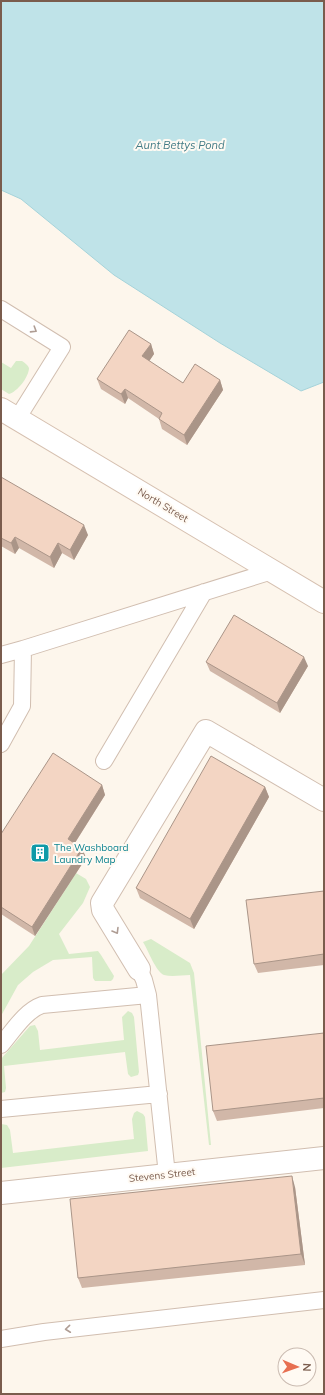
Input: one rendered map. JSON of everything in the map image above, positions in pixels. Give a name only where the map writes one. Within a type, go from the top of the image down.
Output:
[{"type":"street","name":"North Street","points":[[9,414],[324,602]]},
{"type":"street","points":[[139,969],[103,910],[102,903],[206,731],[324,800]]},
{"type":"street","name":"Stevens Street","points":[[1,1193],[324,1158]]},
{"type":"lane","points":[[1,309],[62,347],[9,414]]},
{"type":"lane","points":[[1,655],[272,571]]},
{"type":"lane","points":[[104,761],[204,592]]},
{"type":"lane","points":[[1,744],[22,706],[23,649]]},
{"type":"lane","points":[[139,969],[148,995],[167,1175]]},
{"type":"lane","points":[[1,1045],[34,1008],[42,1005],[148,995]]},
{"type":"lane","points":[[1,1109],[159,1094]]},
{"type":"lane","points":[[1,1339],[44,1332],[324,1300]]},
{"type":"green space","points":[[16,361],[22,361],[29,368],[25,380],[16,390],[9,394],[1,389],[1,362],[11,368]]},
{"type":"green space","points":[[76,873],[86,879],[90,887],[83,903],[59,934],[69,954],[98,951],[114,976],[113,979],[111,981],[95,981],[93,978],[92,957],[53,960],[33,972],[18,985],[1,1016],[1,975],[29,946]]},
{"type":"green space","points":[[151,939],[190,963],[194,973],[211,1145],[209,1145],[190,975],[170,976],[161,973],[143,942]]},
{"type":"green space","points":[[128,1011],[132,1013],[134,1017],[139,1072],[138,1075],[131,1077],[128,1074],[125,1052],[4,1066],[6,1088],[5,1092],[1,1093],[1,1059],[30,1026],[35,1025],[38,1031],[40,1050],[124,1040],[122,1017]]},
{"type":"green space","points":[[137,1111],[145,1117],[148,1151],[1,1168],[1,1124],[7,1125],[10,1130],[13,1153],[134,1139],[132,1119],[134,1113]]},
{"type":"water","name":"Aunt Bettys Pond","points":[[1,1],[324,1],[324,382],[301,391],[220,343],[114,275],[21,199],[1,190]]},
{"type":"building","points":[[129,330],[151,344],[142,356],[183,383],[195,364],[220,380],[184,435],[159,419],[162,413],[125,389],[121,394],[97,379]]},
{"type":"building","points":[[1,477],[84,525],[70,550],[58,543],[50,557],[15,537],[11,543],[1,538]]},
{"type":"building","points":[[234,615],[304,657],[277,703],[206,662]]},
{"type":"building","name":"The Washboard Laundry Map","points":[[53,753],[102,785],[68,839],[82,848],[32,927],[1,907],[1,834]]},
{"type":"building","points":[[211,756],[265,787],[190,919],[136,888]]},
{"type":"building","points":[[324,891],[324,954],[254,964],[246,900]]},
{"type":"building","points":[[324,1033],[324,1098],[213,1111],[206,1046]]},
{"type":"building","points":[[292,1176],[301,1254],[78,1278],[70,1199]]},
{"type":"place","name":"The Washboard Laundry Map","points":[[40,853]]}]
